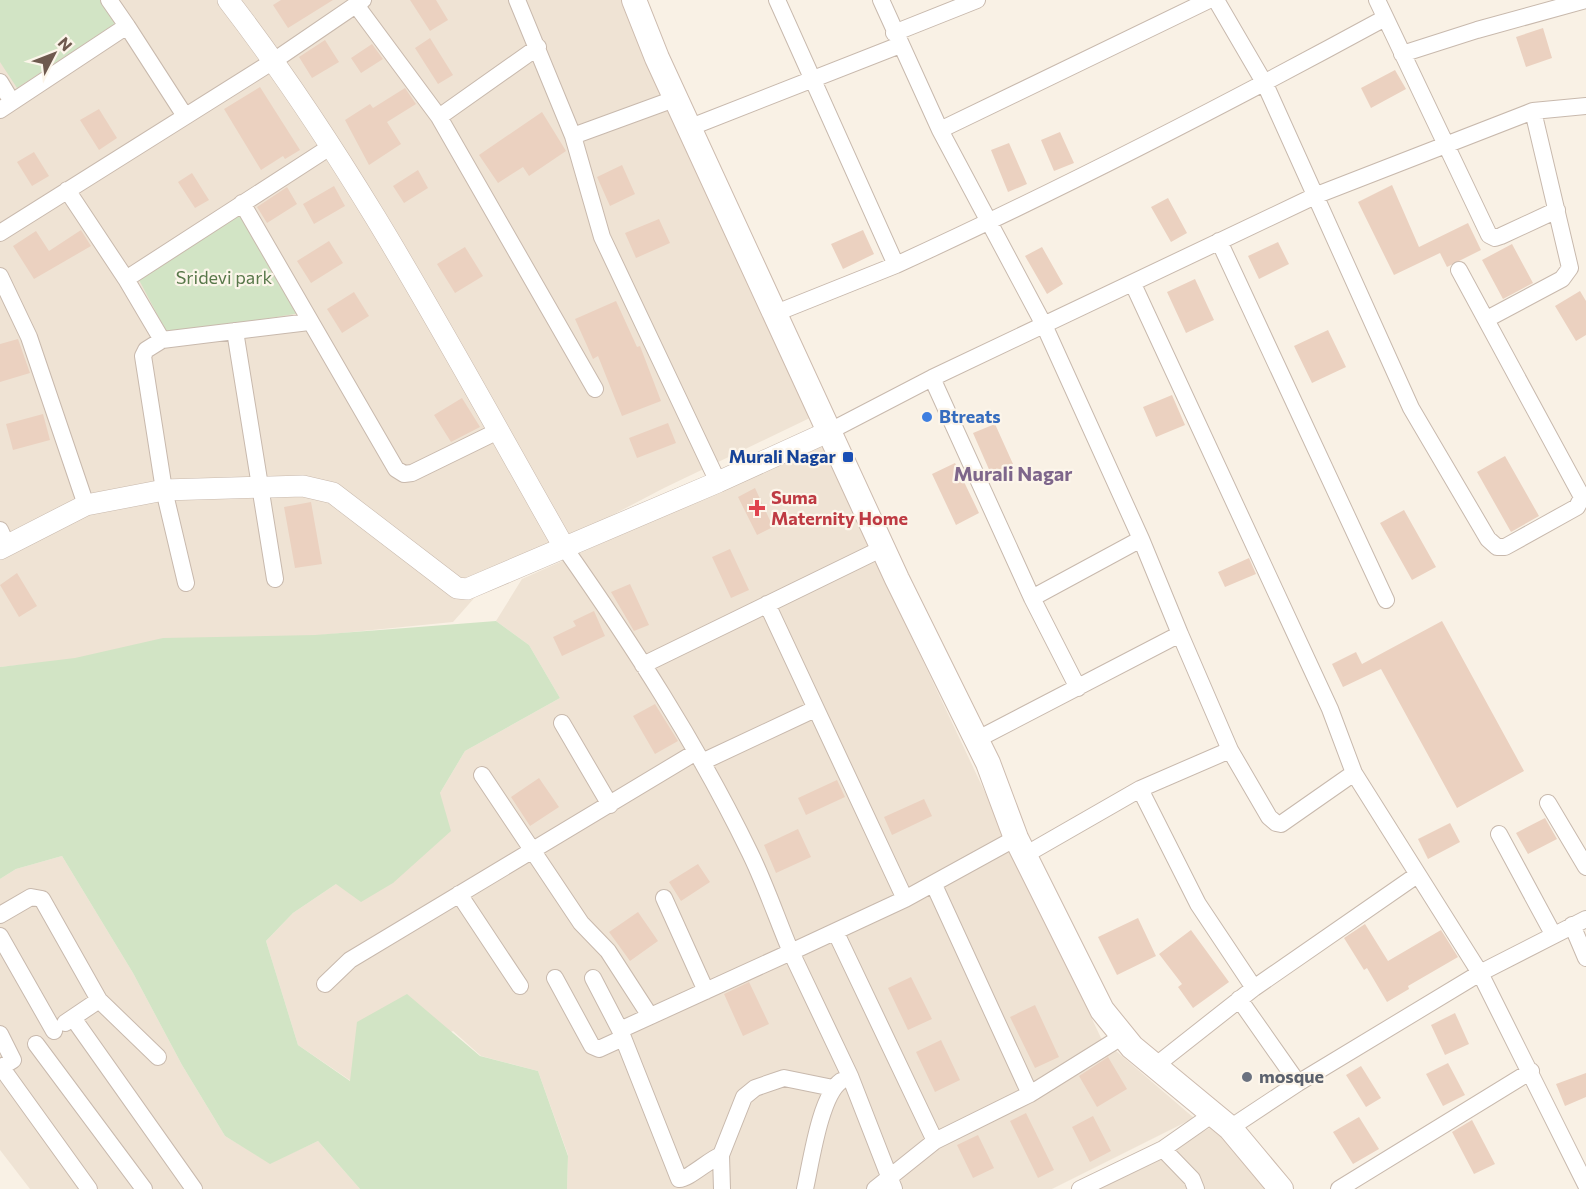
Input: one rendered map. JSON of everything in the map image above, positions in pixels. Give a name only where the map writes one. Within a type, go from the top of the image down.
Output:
[{"type":"main road","points":[[634,0],[883,548],[976,740],[1021,846],[1102,1010],[1124,1036],[1155,1066],[1222,1121],[1281,1189]]},
{"type":"street","points":[[109,0],[185,116]]},
{"type":"street","points":[[228,0],[275,60],[408,268],[564,547],[643,665],[699,757],[750,852],[791,952],[850,1076],[891,1183]]},
{"type":"street","points":[[517,0],[573,136],[602,237],[718,482]]},
{"type":"street","points":[[777,0],[896,265]]},
{"type":"street","points":[[881,0],[940,130],[1044,325],[1141,539],[1230,750],[1269,817],[1275,823],[1281,824],[1354,773]]},
{"type":"street","points":[[691,127],[813,79],[976,0]]},
{"type":"street","points":[[940,130],[1209,0]]},
{"type":"street","points":[[1216,0],[1264,84],[1317,195],[1429,443],[1488,539],[1497,547],[1505,547],[1577,507],[1582,497],[1459,270]]},
{"type":"street","points":[[1377,0],[1489,236],[1501,237],[1557,210]]},
{"type":"street","points":[[1402,54],[1477,30],[1586,0]]},
{"type":"street","points":[[0,233],[275,60],[359,3],[439,117],[595,388]]},
{"type":"street","points":[[776,313],[896,265],[988,223],[1264,84],[1385,18]]},
{"type":"street","points":[[0,82],[6,106],[127,26]]},
{"type":"street","points":[[439,117],[538,47]]},
{"type":"street","points":[[573,136],[677,98]]},
{"type":"street","points":[[2,541],[86,505],[164,490],[303,486],[333,493],[457,588],[467,589],[718,482],[1317,195],[1533,111],[1586,106]]},
{"type":"street","points":[[1486,320],[1568,273],[1569,262],[1533,111]]},
{"type":"street","points":[[126,279],[330,147]]},
{"type":"street","points":[[67,190],[126,279],[162,340]]},
{"type":"street","points":[[242,203],[396,469],[404,474],[412,473],[498,431]]},
{"type":"street","points":[[1219,241],[1386,600]]},
{"type":"street","points":[[0,276],[29,337],[86,505]]},
{"type":"street","points":[[1133,284],[1330,709],[1354,773],[1480,973],[1586,1185],[1579,1189]]},
{"type":"street","points":[[186,583],[164,490],[143,356],[146,350],[162,340],[309,322]]},
{"type":"street","points":[[235,331],[275,579]]},
{"type":"street","points":[[932,378],[1032,598],[1078,688]]},
{"type":"street","points":[[1032,598],[1141,539]]},
{"type":"street","points":[[643,665],[883,548]]},
{"type":"street","points":[[767,604],[905,899]]},
{"type":"street","points":[[976,740],[1180,634]]},
{"type":"street","points":[[325,984],[350,960],[610,805],[699,757],[815,709]]},
{"type":"street","points":[[562,723],[610,805]]},
{"type":"street","points":[[555,978],[592,1046],[599,1049],[650,1016],[836,933],[1140,789],[1230,750]]},
{"type":"street","points":[[482,775],[581,924],[608,951],[650,1016]]},
{"type":"street","points":[[1140,789],[1198,904],[1254,988]]},
{"type":"street","points":[[1548,802],[1586,867]]},
{"type":"street","points":[[1499,834],[1553,934]]},
{"type":"street","points":[[1155,1066],[1254,988],[1417,875]]},
{"type":"street","points":[[934,885],[1030,1094]]},
{"type":"street","points":[[459,894],[520,986]]},
{"type":"street","points":[[0,915],[31,897],[39,897],[99,1000],[158,1057]]},
{"type":"street","points":[[664,898],[706,991]]},
{"type":"street","points":[[1080,1189],[1298,1083],[1480,973],[1579,922],[1586,958]]},
{"type":"street","points":[[836,933],[935,1141]]},
{"type":"street","points":[[0,936],[54,1031]]},
{"type":"street","points":[[593,978],[621,1034],[679,1179],[688,1178],[705,1162],[721,1155]]},
{"type":"street","points":[[1239,999],[1298,1083]]},
{"type":"street","points":[[89,1189],[3,1068],[99,1000]]},
{"type":"street","points":[[73,1018],[194,1189]]},
{"type":"street","points":[[0,1034],[12,1060]]},
{"type":"street","points":[[875,1189],[891,1183],[935,1141],[1030,1094],[1124,1036]]},
{"type":"street","points":[[36,1044],[144,1189]]},
{"type":"street","points":[[1339,1189],[1531,1071]]},
{"type":"street","points":[[805,1189],[815,1143],[833,1088],[850,1076]]},
{"type":"street","points":[[722,1189],[721,1155],[744,1097],[754,1088],[783,1078],[833,1088]]},
{"type":"street","points":[[1163,1149],[1192,1179],[1196,1189]]},
{"type":"shaded area","points":[[0,0],[625,0],[816,415],[664,488],[492,578],[453,622],[0,667]]},
{"type":"shaded area","points":[[821,445],[1101,1038],[1194,1118],[1052,1189],[567,1189],[568,1155],[538,1071],[481,1056],[453,1031],[351,1081],[298,1045],[266,941],[293,913],[336,884],[440,793],[465,751],[560,698],[529,645],[496,621],[522,579]]},
{"type":"shaded area","points":[[62,856],[133,973],[182,1065],[225,1136],[270,1163],[318,1141],[360,1189],[30,1189],[0,1150],[0,879],[16,869]]},
{"type":"shaded area","points":[[1212,1127],[1271,1189],[1089,1189]]},
{"type":"green space","points":[[0,0],[101,0],[116,23],[17,88],[0,62]]},
{"type":"green space","name":"Sridevi park","points":[[239,212],[300,313],[168,335],[138,278]]},
{"type":"green space","points":[[496,621],[529,645],[560,698],[465,751],[440,793],[451,831],[393,883],[361,902],[336,884],[293,913],[266,941],[298,1045],[350,1081],[357,1022],[407,994],[480,1056],[538,1071],[568,1156],[567,1189],[360,1189],[318,1141],[270,1164],[225,1136],[182,1065],[133,973],[62,856],[16,869],[0,879],[0,667],[75,658],[163,638],[315,635]]},
{"type":"building","points":[[281,0],[333,0],[288,28],[273,5]]},
{"type":"building","points":[[410,0],[436,0],[448,20],[430,31]]},
{"type":"building","points":[[1543,28],[1552,58],[1526,67],[1516,37]]},
{"type":"building","points":[[430,38],[453,75],[438,84],[415,48]]},
{"type":"building","points":[[325,40],[339,62],[312,78],[299,57]]},
{"type":"building","points":[[372,44],[383,59],[361,73],[351,58]]},
{"type":"building","points":[[1395,70],[1406,89],[1371,108],[1361,88]]},
{"type":"building","points":[[260,87],[300,150],[285,159],[283,156],[261,170],[224,109]]},
{"type":"building","points":[[405,88],[416,104],[387,122],[401,144],[369,165],[345,120],[370,104],[373,108]]},
{"type":"building","points":[[99,109],[117,138],[99,150],[80,120]]},
{"type":"building","points":[[542,112],[566,151],[529,176],[523,167],[498,183],[479,155]]},
{"type":"building","points":[[1060,132],[1074,163],[1054,171],[1041,140]]},
{"type":"building","points":[[1009,143],[1027,184],[1008,192],[991,150]]},
{"type":"building","points":[[34,152],[49,176],[32,186],[17,162]]},
{"type":"building","points":[[622,165],[635,194],[610,206],[597,177]]},
{"type":"building","points":[[418,170],[428,188],[404,203],[393,186]]},
{"type":"building","points":[[192,173],[209,200],[195,208],[178,182]]},
{"type":"building","points":[[1392,185],[1419,247],[1468,223],[1481,250],[1447,267],[1440,253],[1394,275],[1358,202]]},
{"type":"building","points":[[334,186],[345,206],[314,224],[303,204]]},
{"type":"building","points":[[287,187],[297,204],[267,223],[257,207]]},
{"type":"building","points":[[1168,198],[1187,233],[1171,242],[1151,207]]},
{"type":"building","points":[[659,219],[670,243],[636,258],[625,233]]},
{"type":"building","points":[[81,230],[91,246],[34,279],[13,246],[36,231],[49,251]]},
{"type":"building","points":[[863,230],[874,254],[843,269],[831,244]]},
{"type":"building","points":[[329,241],[343,263],[311,283],[297,261]]},
{"type":"building","points":[[1278,242],[1289,264],[1259,279],[1248,256]]},
{"type":"building","points":[[1512,244],[1533,283],[1503,299],[1482,260]]},
{"type":"building","points":[[465,247],[483,276],[455,293],[437,264]]},
{"type":"building","points":[[1042,247],[1063,284],[1047,294],[1025,256]]},
{"type":"building","points":[[1195,279],[1214,320],[1186,333],[1167,292]]},
{"type":"building","points":[[1580,291],[1586,301],[1586,335],[1576,341],[1555,306]]},
{"type":"building","points":[[354,292],[369,316],[342,333],[327,309]]},
{"type":"building","points":[[616,301],[637,347],[640,346],[661,401],[622,416],[598,356],[593,359],[575,319]]},
{"type":"building","points":[[1328,330],[1346,367],[1312,383],[1294,346]]},
{"type":"building","points":[[18,339],[30,373],[0,382],[0,344]]},
{"type":"building","points":[[1172,395],[1185,425],[1156,437],[1143,407]]},
{"type":"building","points":[[462,398],[480,427],[451,442],[434,415]]},
{"type":"building","points":[[43,414],[50,440],[13,450],[6,424]]},
{"type":"building","points":[[668,423],[676,443],[637,458],[629,438]]},
{"type":"building","points":[[995,424],[1013,464],[991,474],[973,433]]},
{"type":"building","points":[[1505,456],[1539,516],[1511,532],[1477,472]]},
{"type":"building","points":[[955,463],[979,513],[956,525],[932,474]]},
{"type":"building","points":[[755,488],[773,527],[757,535],[738,497]]},
{"type":"building","points":[[311,502],[322,564],[295,568],[284,507]]},
{"type":"building","points":[[1404,510],[1436,567],[1412,580],[1380,523]]},
{"type":"building","points":[[730,549],[749,590],[731,598],[712,557]]},
{"type":"building","points":[[1249,558],[1256,574],[1225,587],[1218,572]]},
{"type":"building","points":[[17,573],[37,606],[19,617],[0,585]]},
{"type":"building","points":[[630,584],[649,625],[634,631],[611,592]]},
{"type":"building","points":[[594,611],[605,636],[562,656],[553,637],[576,626],[573,621]]},
{"type":"building","points":[[1442,621],[1524,771],[1457,808],[1381,669],[1343,687],[1332,664],[1356,652],[1362,664]]},
{"type":"building","points":[[655,704],[678,741],[655,754],[633,716]]},
{"type":"building","points":[[539,778],[559,807],[530,826],[511,797]]},
{"type":"building","points":[[837,780],[845,797],[806,815],[798,798]]},
{"type":"building","points":[[924,799],[932,816],[892,835],[884,817]]},
{"type":"building","points":[[1545,818],[1557,839],[1528,854],[1516,833]]},
{"type":"building","points":[[1450,823],[1460,842],[1428,859],[1418,839]]},
{"type":"building","points":[[798,829],[811,857],[776,873],[764,845]]},
{"type":"building","points":[[698,864],[710,882],[681,901],[669,882]]},
{"type":"building","points":[[638,912],[658,941],[630,961],[609,932]]},
{"type":"building","points":[[1138,918],[1156,956],[1117,975],[1098,937]]},
{"type":"building","points":[[1365,924],[1388,961],[1441,930],[1458,957],[1408,986],[1409,989],[1387,1002],[1367,968],[1364,970],[1344,938]]},
{"type":"building","points":[[1191,930],[1229,982],[1193,1008],[1178,987],[1182,984],[1159,954]]},
{"type":"building","points":[[911,977],[932,1019],[908,1030],[888,988]]},
{"type":"building","points":[[749,982],[769,1024],[743,1036],[724,994]]},
{"type":"building","points":[[1035,1005],[1059,1057],[1035,1068],[1010,1017]]},
{"type":"building","points":[[1455,1013],[1469,1044],[1445,1055],[1431,1025]]},
{"type":"building","points":[[941,1040],[960,1080],[935,1092],[916,1052]]},
{"type":"building","points":[[1108,1057],[1127,1089],[1097,1107],[1079,1076]]},
{"type":"building","points":[[1448,1063],[1465,1095],[1443,1106],[1426,1074]]},
{"type":"building","points":[[1361,1066],[1381,1098],[1366,1107],[1346,1075]]},
{"type":"building","points":[[1586,1073],[1586,1097],[1565,1106],[1556,1084]]},
{"type":"building","points":[[1026,1113],[1054,1170],[1038,1178],[1010,1121]]},
{"type":"building","points":[[1093,1116],[1111,1151],[1090,1162],[1072,1127]]},
{"type":"building","points":[[1359,1117],[1379,1149],[1353,1164],[1333,1132]]},
{"type":"building","points":[[1472,1120],[1495,1164],[1474,1174],[1452,1132]]},
{"type":"building","points":[[978,1135],[994,1168],[973,1178],[957,1145]]},
{"type":"place","name":"Btreats","points":[[927,417]]},
{"type":"place","name":"Murali Nagar","points":[[848,457]]},
{"type":"place","name":"Suma Maternity Home","points":[[757,508]]},
{"type":"place","name":"mosque","points":[[1247,1077]]},
{"type":"district","name":"Murali Nagar","points":[[1013,474]]}]
